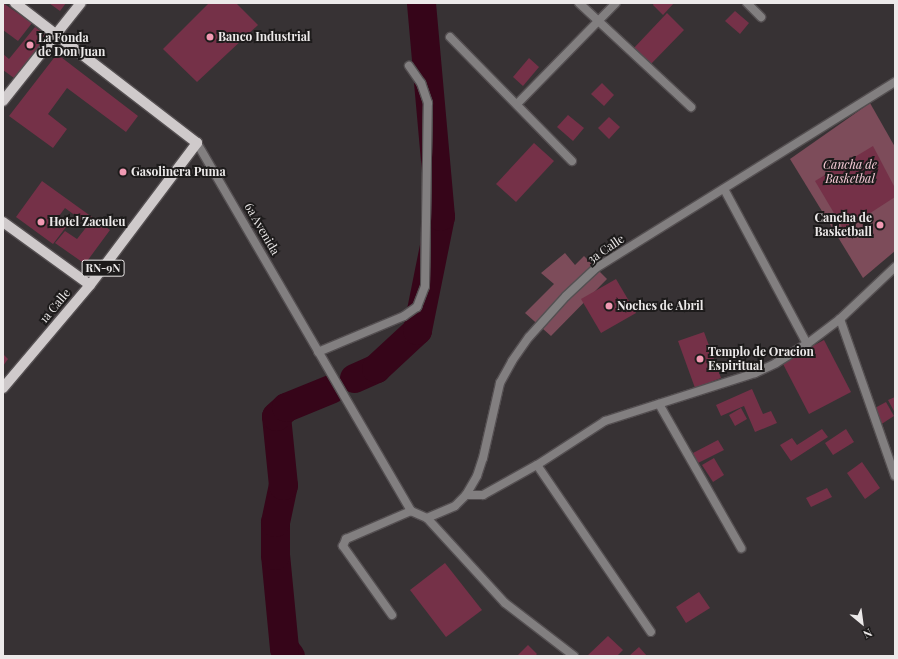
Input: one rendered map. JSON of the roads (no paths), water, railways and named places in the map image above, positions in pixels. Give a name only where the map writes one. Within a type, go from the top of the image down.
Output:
[{"type":"main road","name":"6a Avenida","points":[[15,3],[197,143]]},
{"type":"main road","points":[[3,101],[81,3]]},
{"type":"main road","name":"1a Calle","points":[[3,388],[90,284],[197,143]]},
{"type":"main road","points":[[3,222],[90,284]]},
{"type":"street","points":[[579,3],[691,107]]},
{"type":"street","points":[[518,104],[616,3]]},
{"type":"street","points":[[747,3],[761,17]]},
{"type":"street","points":[[450,37],[518,104],[572,161]]},
{"type":"street","points":[[318,352],[404,316],[416,307],[425,286],[428,103],[421,83],[409,66]]},
{"type":"street","name":"3a Calle","points":[[427,518],[455,506],[466,495],[477,476],[483,458],[500,383],[512,362],[548,314],[596,268],[724,190],[895,82]]},
{"type":"street","name":"6a Avenida","points":[[197,143],[411,511]]},
{"type":"street","points":[[724,190],[807,344]]},
{"type":"street","points":[[466,495],[483,495],[537,465],[605,421],[755,373],[807,344],[840,319],[895,267]]},
{"type":"street","points":[[840,319],[893,461],[895,476]]},
{"type":"street","points":[[659,404],[741,548]]},
{"type":"street","points":[[537,465],[651,632]]},
{"type":"street","points":[[392,615],[343,546],[346,539],[411,511],[427,518],[505,603],[574,656]]},
{"type":"waterway","points":[[354,378],[376,368],[417,330],[440,216],[421,3]]},
{"type":"waterway","points":[[290,656],[284,648],[275,555],[275,522],[283,485],[276,416],[286,407],[330,389]]},
{"type":"place","name":"Banco Industrial","points":[[210,37]]},
{"type":"place","name":"La Fonda de Don Juan","points":[[30,45]]},
{"type":"place","name":"Gasolinera Puma","points":[[123,172]]},
{"type":"place","name":"Hotel Zaculeu","points":[[41,222]]},
{"type":"place","name":"Cancha de Basketball","points":[[880,225]]},
{"type":"place","name":"Noches de Abril","points":[[609,306]]},
{"type":"place","name":"Templo de Oracion Espiritual","points":[[700,359]]},
{"type":"park label","name":"Cancha de Basketbal","points":[[850,172]]}]
